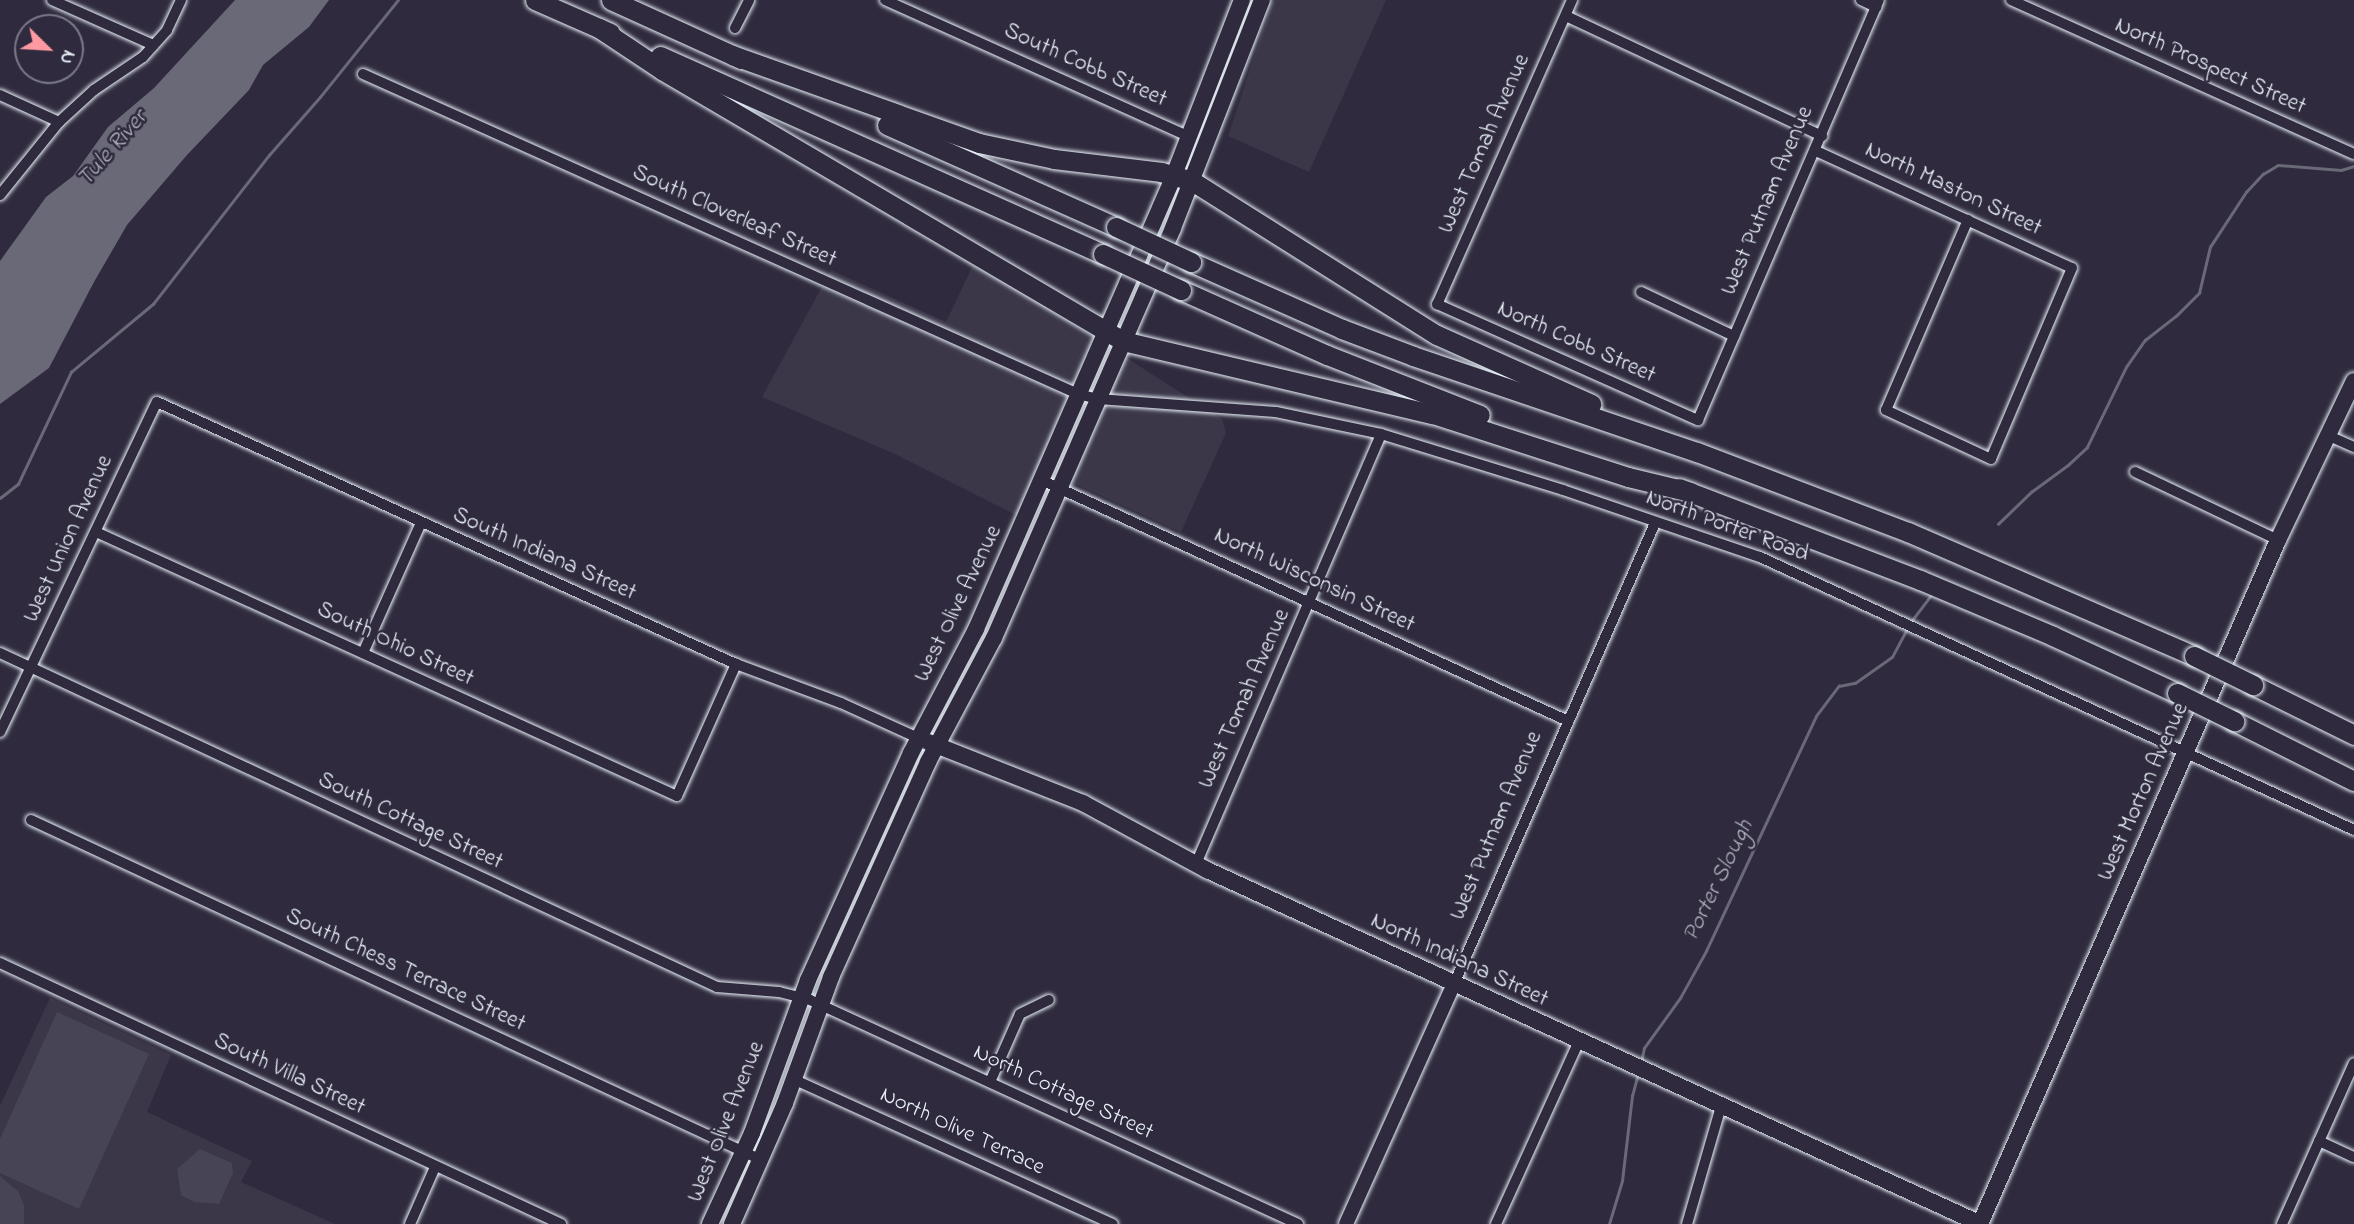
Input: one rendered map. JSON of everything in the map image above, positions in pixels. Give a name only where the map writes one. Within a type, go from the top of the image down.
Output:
[{"type":"highway","points":[[535,0],[1181,290],[1404,387],[1920,580],[2053,636],[2354,781]]},
{"type":"highway","points":[[611,0],[1191,262],[1403,352],[1697,452],[1969,557],[2194,656],[2354,735]]},
{"type":"highway","points":[[599,28],[662,70],[1070,307],[1114,337],[1433,414],[1628,477],[1690,492]]},
{"type":"highway","points":[[732,55],[979,144],[1044,158],[1183,178],[1437,335],[1697,452]]},
{"type":"main road","name":"West Olive Avenue","points":[[1183,178],[1190,136],[1242,0]]},
{"type":"main road","name":"West Olive Avenue","points":[[732,1224],[793,1079],[810,1001],[994,638],[1059,488],[1088,397],[1183,178],[1233,77],[1262,0]]},
{"type":"main road","points":[[1232,25],[1236,40],[1227,71],[1233,77]]},
{"type":"main road","name":"West Morton Avenue","points":[[1980,1224],[2278,540],[2354,381]]},
{"type":"main road","name":"West Olive Avenue","points":[[710,1224],[810,1001],[918,738],[976,629],[1041,480],[1088,397]]},
{"type":"main road","name":"North Indiana Street","points":[[918,738],[1083,803],[1196,864],[1980,1224]]},
{"type":"street","points":[[52,0],[153,45]]},
{"type":"street","points":[[0,195],[59,122],[94,90],[143,57],[167,30],[181,0]]},
{"type":"street","points":[[735,28],[749,0]]},
{"type":"street","name":"South Cobb Street","points":[[886,0],[1190,136]]},
{"type":"street","name":"West Tomah Avenue","points":[[1437,304],[1572,0]]},
{"type":"street","points":[[1861,0],[1877,3]]},
{"type":"street","name":"North Prospect Street","points":[[2011,0],[2354,154]]},
{"type":"street","name":"West Putnam Avenue","points":[[1698,420],[1816,151],[1877,3]]},
{"type":"street","points":[[1566,16],[1822,136]]},
{"type":"street","name":"South Cloverleaf Street","points":[[363,74],[1088,397]]},
{"type":"street","points":[[0,95],[59,122]]},
{"type":"street","name":"North Maston Street","points":[[1816,151],[1968,220],[2072,268],[1991,459],[1886,410],[1968,220]]},
{"type":"street","points":[[1641,292],[1734,337]]},
{"type":"street","name":"North Cobb Street","points":[[1437,304],[1698,420]]},
{"type":"street","name":"North Porter Road","points":[[1088,397],[1276,412],[1381,434],[1563,490],[1760,557],[2354,830]]},
{"type":"street","name":"South Indiana Street","points":[[157,402],[736,664],[841,703],[918,738]]},
{"type":"street","name":"West Union Avenue","points":[[0,732],[157,402]]},
{"type":"street","name":"West Tomah Avenue","points":[[1196,864],[1381,434]]},
{"type":"street","points":[[2328,435],[2354,447]]},
{"type":"street","points":[[2136,472],[2278,540]]},
{"type":"street","name":"North Wisconsin Street","points":[[1041,480],[1568,721]]},
{"type":"street","points":[[363,653],[421,523]]},
{"type":"street","name":"West Putnam Avenue","points":[[1346,1224],[1655,523]]},
{"type":"street","name":"South Ohio Street","points":[[96,532],[677,796],[736,664]]},
{"type":"street","name":"South Cottage Street","points":[[0,653],[717,987],[779,992],[810,1001]]},
{"type":"street","name":"South Chess Terrace Street","points":[[31,820],[761,1160]]},
{"type":"street","name":"South Villa Street","points":[[0,963],[561,1224]]},
{"type":"street","points":[[990,1082],[1020,1014],[1049,1000]]},
{"type":"street","name":"North Cottage Street","points":[[810,1001],[1298,1224]]},
{"type":"street","points":[[1496,1224],[1579,1041]]},
{"type":"street","points":[[2283,1224],[2354,1063]]},
{"type":"street","name":"North Olive Terrace","points":[[793,1079],[1113,1224]]},
{"type":"street","points":[[1687,1224],[1721,1106]]},
{"type":"street","points":[[2319,1142],[2354,1157]]},
{"type":"street","points":[[410,1224],[435,1167]]},
{"type":"shaded area","points":[[1273,0],[1386,0],[1309,172],[1228,136]]},
{"type":"shaded area","points":[[975,261],[1222,419],[1226,433],[1181,532],[1076,484],[1016,515],[895,454],[762,397],[831,270],[946,322]]},
{"type":"shaded area","points":[[50,998],[171,1055],[147,1112],[252,1161],[241,1182],[335,1224],[0,1224],[0,1106]]},
{"type":"shaded area","points":[[57,1012],[149,1054],[79,1209],[0,1173],[0,1139]]},
{"type":"shaded area","points":[[200,1149],[232,1163],[233,1173],[219,1204],[195,1202],[181,1195],[177,1169]]},
{"type":"shaded area","points":[[0,1176],[18,1191],[24,1205],[24,1224],[0,1224]]},
{"type":"water","name":"Tule River","points":[[235,0],[329,0],[309,27],[263,65],[249,90],[187,155],[127,225],[49,368],[0,404],[0,261],[46,197],[73,176],[108,127],[154,88]]},
{"type":"waterway","points":[[0,498],[18,484],[71,372],[153,304],[269,155],[398,0]]},
{"type":"waterway","name":"Porter Slough","points":[[1998,524],[2031,492],[2068,465],[2087,447],[2126,367],[2145,340],[2176,316],[2199,293],[2210,247],[2246,192],[2263,174],[2278,165],[2341,170],[2354,166]]},
{"type":"waterway","name":"Porter Slough","points":[[1910,623],[1931,595]]},
{"type":"waterway","name":"Porter Slough","points":[[1641,1063],[1644,1048],[1680,998],[1706,951],[1816,716],[1839,686],[1855,683],[1892,657],[1907,629]]},
{"type":"waterway","name":"Porter Slough","points":[[1609,1224],[1622,1181],[1632,1096],[1638,1073]]}]
